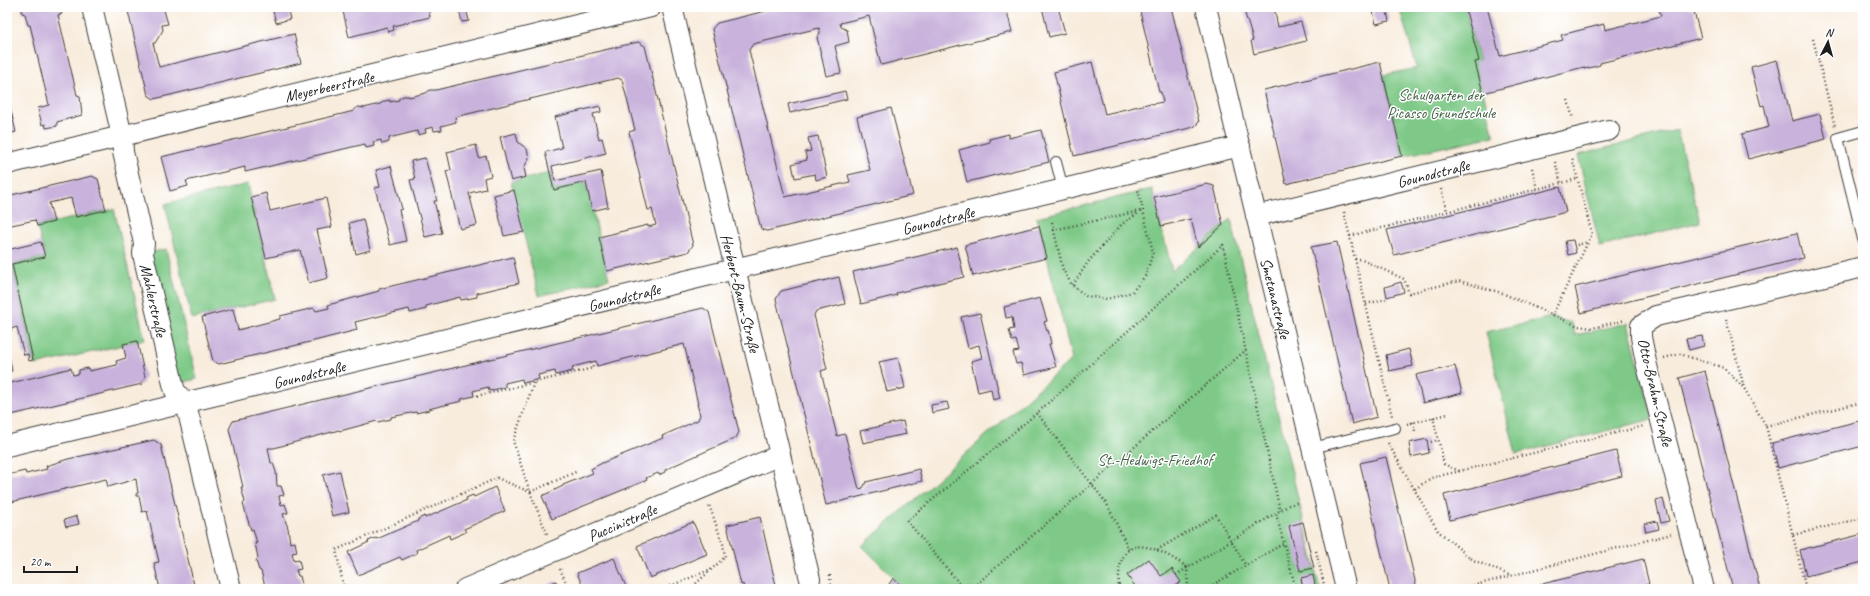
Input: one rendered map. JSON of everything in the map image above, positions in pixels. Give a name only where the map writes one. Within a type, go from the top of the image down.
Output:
[{"type":"street","name":"Mahlerstraße","points":[[92,7],[122,136],[123,152],[144,243],[143,254],[173,384],[175,391],[186,404],[231,589]]},
{"type":"street","name":"Meyerbeerstraße","points":[[7,164],[550,33],[651,7]]},
{"type":"street","name":"Herbert-Baum-Straße","points":[[672,7],[810,579]]},
{"type":"street","name":"Smetanastraße","points":[[1206,7],[1346,589]]},
{"type":"street","name":"Gounodstraße","points":[[1256,216],[1609,130]]},
{"type":"street","name":"Gounodstraße","points":[[7,446],[186,404],[1240,146]]},
{"type":"street","name":"Otto-Brahm-Straße","points":[[1704,589],[1641,337],[1641,326],[1656,316],[1863,267]]},
{"type":"street","name":"Puccinistraße","points":[[465,589],[557,560],[780,455]]},
{"type":"lane","points":[[1863,131],[1838,138],[1863,239]]},
{"type":"lane","points":[[1056,162],[1063,189]]},
{"type":"lane","points":[[1312,448],[1395,428]]},
{"type":"path","points":[[1813,39],[1838,138]]},
{"type":"path","points":[[1350,236],[1577,179],[1592,234],[1552,316]]},
{"type":"path","points":[[1052,222],[1063,270],[1072,285],[1086,296],[1107,299],[1132,292],[1146,275],[1152,252],[1138,189]]},
{"type":"path","points":[[1342,206],[1395,428],[1413,422],[1448,414]]},
{"type":"path","points":[[1054,230],[1143,210]]},
{"type":"path","points":[[1072,285],[1088,262],[1117,229],[1143,210]]},
{"type":"path","points":[[1577,245],[1588,242]]},
{"type":"path","points":[[964,589],[907,521],[1037,413],[1223,245],[1280,510]]},
{"type":"path","points":[[1355,259],[1360,259],[1404,279],[1409,293],[1459,281],[1502,293],[1578,326],[1592,328],[1628,319],[1641,326]]},
{"type":"path","points":[[1366,304],[1386,299]]},
{"type":"path","points":[[1721,301],[1744,388]]},
{"type":"path","points":[[971,589],[1246,350]]},
{"type":"path","points":[[1680,354],[1724,368],[1744,388],[1766,426],[1806,589]]},
{"type":"path","points":[[477,396],[593,368],[591,362]]},
{"type":"path","points":[[534,383],[513,441],[530,492],[569,589]]},
{"type":"path","points":[[1766,426],[1863,402]]},
{"type":"path","points":[[1037,413],[1107,504],[1129,550]]},
{"type":"path","points":[[1433,417],[1444,464],[1459,471]]},
{"type":"path","points":[[1413,422],[1415,431]]},
{"type":"path","points":[[1415,489],[1431,478],[1662,422]]},
{"type":"path","points":[[1431,442],[1438,440]]},
{"type":"path","points":[[1390,446],[1438,531],[1473,560],[1509,575]]},
{"type":"path","points":[[344,589],[336,550],[497,478],[530,492],[578,471]]},
{"type":"path","points":[[1176,575],[1276,514],[1280,510],[1299,502]]},
{"type":"path","points":[[690,589],[725,556],[723,544],[709,504]]},
{"type":"path","points":[[1276,514],[1296,589]]},
{"type":"path","points":[[1157,550],[1216,515],[1246,566]]},
{"type":"path","points":[[1793,535],[1863,518]]},
{"type":"path","points":[[1466,589],[1468,587],[1509,575],[1689,529]]},
{"type":"path","points":[[1206,589],[1284,543]]},
{"type":"path","points":[[1119,589],[1119,574],[1122,560],[1129,550],[1142,546],[1157,550],[1187,567]]},
{"type":"path","points":[[1187,567],[1188,589]]},
{"type":"path","points":[[663,589],[711,569]]},
{"type":"path","points":[[830,575],[831,589]]},
{"type":"green space","name":"Schulgarten der Picasso Grundschule","points":[[1399,7],[1465,7],[1479,61],[1476,62],[1494,136],[1402,156],[1383,75],[1417,68]]},
{"type":"green space","points":[[1677,130],[1700,222],[1600,247],[1578,155]]},
{"type":"green space","points":[[550,173],[554,190],[586,182],[609,279],[539,296],[511,182]]},
{"type":"green space","points":[[248,184],[275,299],[192,319],[165,204]]},
{"type":"green space","name":"St.-Hedwigs-Friedhof","points":[[1152,189],[1172,271],[1231,219],[1320,589],[886,589],[893,577],[862,546],[1072,359],[1037,217]]},
{"type":"green space","points":[[114,209],[145,340],[35,365],[12,265],[45,257],[37,226]]},
{"type":"green space","points":[[166,249],[197,379],[172,385],[140,255]]},
{"type":"green space","points":[[1552,317],[1572,323],[1575,335],[1628,323],[1653,419],[1516,454],[1486,332]]},
{"type":"building","points":[[22,7],[60,7],[62,14],[58,15],[77,95],[80,96],[82,115],[57,122],[57,126],[46,128],[45,124],[42,125],[38,108],[49,105],[30,25],[28,25],[25,14],[22,13]]},
{"type":"building","points":[[127,7],[162,7],[164,10],[168,24],[162,25],[163,30],[155,43],[153,43],[159,67],[294,34],[301,63],[154,99],[148,95]]},
{"type":"building","points":[[272,7],[287,7],[290,19],[276,23]]},
{"type":"building","points":[[342,7],[428,7],[430,17],[393,26],[394,30],[388,32],[387,27],[349,37]]},
{"type":"building","points":[[782,7],[1006,7],[1012,32],[881,65],[869,16],[840,23],[841,27],[847,30],[849,42],[835,46],[841,73],[826,76],[817,37],[820,33],[819,28],[753,44],[749,50],[785,197],[850,182],[848,175],[870,170],[857,117],[891,108],[913,195],[767,231],[761,229],[712,29],[717,23]]},
{"type":"building","points":[[1042,7],[1058,7],[1065,33],[1049,37]]},
{"type":"building","points":[[1139,7],[1171,7],[1199,122],[1194,127],[1074,156],[1054,72],[1092,62],[1105,114],[1151,103],[1163,102],[1161,92],[1159,92]]},
{"type":"building","points":[[1243,7],[1274,7],[1278,27],[1301,22],[1306,41],[1254,54],[1251,41],[1253,40]]},
{"type":"building","points":[[1372,7],[1386,7],[1389,21],[1376,24]]},
{"type":"building","points":[[1465,7],[1487,7],[1500,56],[1563,40],[1561,35],[1604,24],[1605,30],[1661,16],[1658,7],[1693,8],[1701,38],[1600,63],[1600,65],[1593,67],[1584,69],[1584,67],[1483,93],[1475,62],[1479,61]]},
{"type":"building","points":[[466,8],[469,21],[462,22],[459,10]]},
{"type":"building","points":[[638,42],[645,46],[693,245],[688,252],[607,271],[599,237],[648,225],[648,227],[656,225],[652,209],[648,210],[629,132],[635,130],[622,80],[618,78],[455,117],[456,122],[441,126],[442,130],[434,131],[433,127],[425,129],[426,133],[418,135],[417,131],[389,138],[389,142],[382,144],[381,140],[373,142],[374,146],[366,148],[365,144],[245,172],[245,167],[186,181],[188,186],[170,191],[161,157],[354,111],[354,109],[358,107],[364,108],[380,104],[385,101],[390,100],[390,102],[399,100],[399,98],[404,96],[409,97],[426,93],[430,90],[436,90]]},
{"type":"building","points":[[1777,60],[1792,121],[1820,114],[1826,139],[1748,159],[1742,134],[1769,127],[1764,105],[1761,106],[1751,67]]},
{"type":"building","points":[[1380,62],[1402,156],[1286,184],[1264,90]]},
{"type":"building","points":[[845,91],[847,99],[790,113],[788,104]]},
{"type":"building","points":[[600,106],[601,112],[593,114],[599,139],[602,138],[606,153],[552,166],[555,181],[601,171],[608,207],[592,211],[586,182],[554,190],[545,152],[562,148],[555,117]]},
{"type":"building","points":[[10,107],[16,132],[7,134],[7,108]]},
{"type":"building","points":[[1041,130],[1049,162],[967,182],[959,150],[990,142],[989,139],[1009,134],[1009,138]]},
{"type":"building","points":[[516,133],[518,142],[527,149],[529,158],[524,168],[526,177],[511,181],[500,137]]},
{"type":"building","points":[[818,136],[827,177],[816,180],[815,174],[795,178],[792,164],[807,160],[805,152],[811,151],[808,138]]},
{"type":"building","points":[[476,145],[479,158],[486,156],[491,176],[484,178],[486,189],[469,193],[477,225],[460,229],[446,171],[451,170],[447,152]]},
{"type":"building","points":[[425,158],[437,201],[434,201],[442,233],[425,237],[410,180],[415,179],[411,161]]},
{"type":"building","points":[[391,166],[402,209],[399,210],[406,241],[390,245],[375,188],[380,187],[376,170]]},
{"type":"building","points":[[92,176],[98,179],[106,210],[76,217],[71,198],[49,203],[54,222],[37,226],[35,220],[7,226],[7,196]]},
{"type":"building","points":[[1207,184],[1214,186],[1223,225],[1198,247],[1191,219],[1161,226],[1154,197]]},
{"type":"building","points":[[1560,187],[1566,212],[1394,255],[1387,230]]},
{"type":"building","points":[[514,190],[524,232],[504,236],[494,195]]},
{"type":"building","points":[[266,193],[270,211],[326,198],[332,227],[317,230],[328,278],[309,283],[300,250],[266,258],[251,197]]},
{"type":"building","points":[[363,219],[370,250],[356,254],[349,223]]},
{"type":"building","points":[[1039,226],[1047,258],[973,276],[965,245]]},
{"type":"building","points":[[1797,233],[1803,258],[1581,313],[1575,287]]},
{"type":"building","points":[[1573,240],[1576,253],[1568,255],[1565,241]]},
{"type":"building","points":[[41,242],[45,257],[12,264],[33,360],[29,361],[28,354],[24,355],[17,327],[11,329],[11,332],[7,333],[7,307],[9,307],[7,300],[7,250]]},
{"type":"building","points":[[1337,242],[1377,417],[1352,424],[1311,247]]},
{"type":"building","points":[[957,247],[964,277],[896,293],[897,295],[861,304],[853,272]]},
{"type":"building","points":[[513,257],[519,283],[477,293],[477,297],[461,300],[460,297],[426,306],[426,309],[410,313],[409,309],[355,322],[357,330],[322,339],[219,364],[213,361],[202,317],[233,309],[238,330],[280,319],[280,316],[314,308],[316,311],[329,308],[328,305],[379,291],[379,289]]},
{"type":"building","points":[[839,277],[845,304],[816,311],[814,315],[827,369],[821,371],[837,436],[845,434],[859,489],[863,488],[866,482],[919,469],[922,481],[826,505],[776,299],[781,291]]},
{"type":"building","points":[[1401,282],[1404,292],[1387,297],[1385,287]]},
{"type":"building","points":[[1040,298],[1047,321],[1044,322],[1047,331],[1048,330],[1051,344],[1049,344],[1056,367],[1024,375],[1021,363],[1016,364],[1013,352],[1019,351],[1016,340],[1012,341],[1009,330],[1014,329],[1012,317],[1006,318],[1004,307]]},
{"type":"building","points":[[703,308],[709,312],[739,432],[736,438],[675,465],[659,475],[658,473],[646,478],[647,480],[552,519],[542,496],[563,485],[593,473],[591,469],[602,463],[663,438],[662,436],[698,420],[700,415],[698,404],[684,344],[597,366],[596,361],[572,367],[573,371],[556,375],[555,371],[538,375],[539,379],[523,383],[522,379],[505,383],[505,387],[489,391],[488,387],[473,391],[474,396],[461,399],[462,401],[416,413],[391,417],[391,419],[339,430],[274,448],[268,448],[271,463],[273,463],[276,472],[277,486],[281,486],[284,495],[279,496],[281,505],[285,504],[288,513],[283,514],[288,528],[290,543],[295,542],[297,552],[292,553],[294,561],[299,560],[301,569],[296,570],[298,576],[300,576],[303,589],[267,589],[265,586],[261,571],[259,570],[256,561],[258,558],[255,543],[257,543],[253,529],[251,530],[243,504],[245,502],[241,487],[243,487],[229,429],[233,421]]},
{"type":"building","points":[[980,313],[1000,398],[993,400],[991,389],[978,392],[971,361],[982,358],[979,345],[968,348],[961,317]]},
{"type":"building","points":[[1702,336],[1704,346],[1689,350],[1686,339]]},
{"type":"building","points":[[137,341],[145,377],[142,384],[7,416],[7,384],[71,368],[73,375],[79,374],[79,370],[88,368],[89,371],[117,365],[116,361],[126,358],[123,344]]},
{"type":"building","points":[[7,344],[12,371],[7,372]]},
{"type":"building","points":[[1409,349],[1413,366],[1389,371],[1386,355]]},
{"type":"building","points":[[898,358],[905,388],[887,392],[879,362]]},
{"type":"building","points":[[1455,366],[1462,393],[1423,403],[1416,375]]},
{"type":"building","points":[[1705,371],[1760,589],[1733,589],[1679,378]]},
{"type":"building","points":[[947,402],[949,409],[932,413],[931,405]]},
{"type":"building","points":[[1863,420],[1863,446],[1778,468],[1772,443]]},
{"type":"building","points":[[903,421],[906,434],[863,443],[860,431]]},
{"type":"building","points":[[1427,439],[1429,453],[1411,457],[1409,443]]},
{"type":"building","points":[[154,440],[161,445],[195,589],[160,589],[154,563],[159,562],[147,511],[142,512],[139,496],[136,496],[138,493],[136,479],[108,487],[106,479],[7,503],[7,475],[25,471],[26,474],[47,469],[46,466],[68,459]]},
{"type":"building","points":[[1616,451],[1622,476],[1450,520],[1444,495]]},
{"type":"building","points":[[1386,457],[1417,589],[1390,589],[1360,463]]},
{"type":"building","points":[[340,471],[349,512],[332,516],[323,475]]},
{"type":"building","points":[[495,487],[505,511],[464,529],[466,532],[450,539],[449,535],[416,550],[417,553],[402,560],[400,557],[358,575],[348,552],[369,542],[368,541],[377,539],[418,521],[418,519],[425,516],[425,518],[467,500],[466,498],[473,495],[474,497]]},
{"type":"building","points":[[1663,499],[1669,521],[1661,523],[1656,501]]},
{"type":"building","points":[[77,516],[79,524],[66,527],[64,520]]},
{"type":"building","points":[[760,517],[777,589],[744,589],[743,584],[741,585],[727,525]]},
{"type":"building","points":[[1657,521],[1659,529],[1646,532],[1644,524]]},
{"type":"building","points":[[693,522],[707,554],[650,578],[637,546]]},
{"type":"building","points":[[1303,522],[1314,568],[1300,571],[1289,526]]},
{"type":"building","points":[[1863,534],[1863,562],[1806,576],[1800,550]]},
{"type":"building","points":[[614,558],[627,589],[584,589],[577,573]]},
{"type":"building","points":[[1149,559],[1161,576],[1172,569],[1181,582],[1171,589],[1137,589],[1127,575]]},
{"type":"building","points":[[1643,559],[1649,584],[1629,589],[1522,589]]},
{"type":"building","points":[[1313,575],[1316,589],[1303,589],[1301,578]]},
{"type":"building","points":[[893,578],[905,589],[886,589]]},
{"type":"building","points":[[556,581],[559,589],[538,589]]}]
